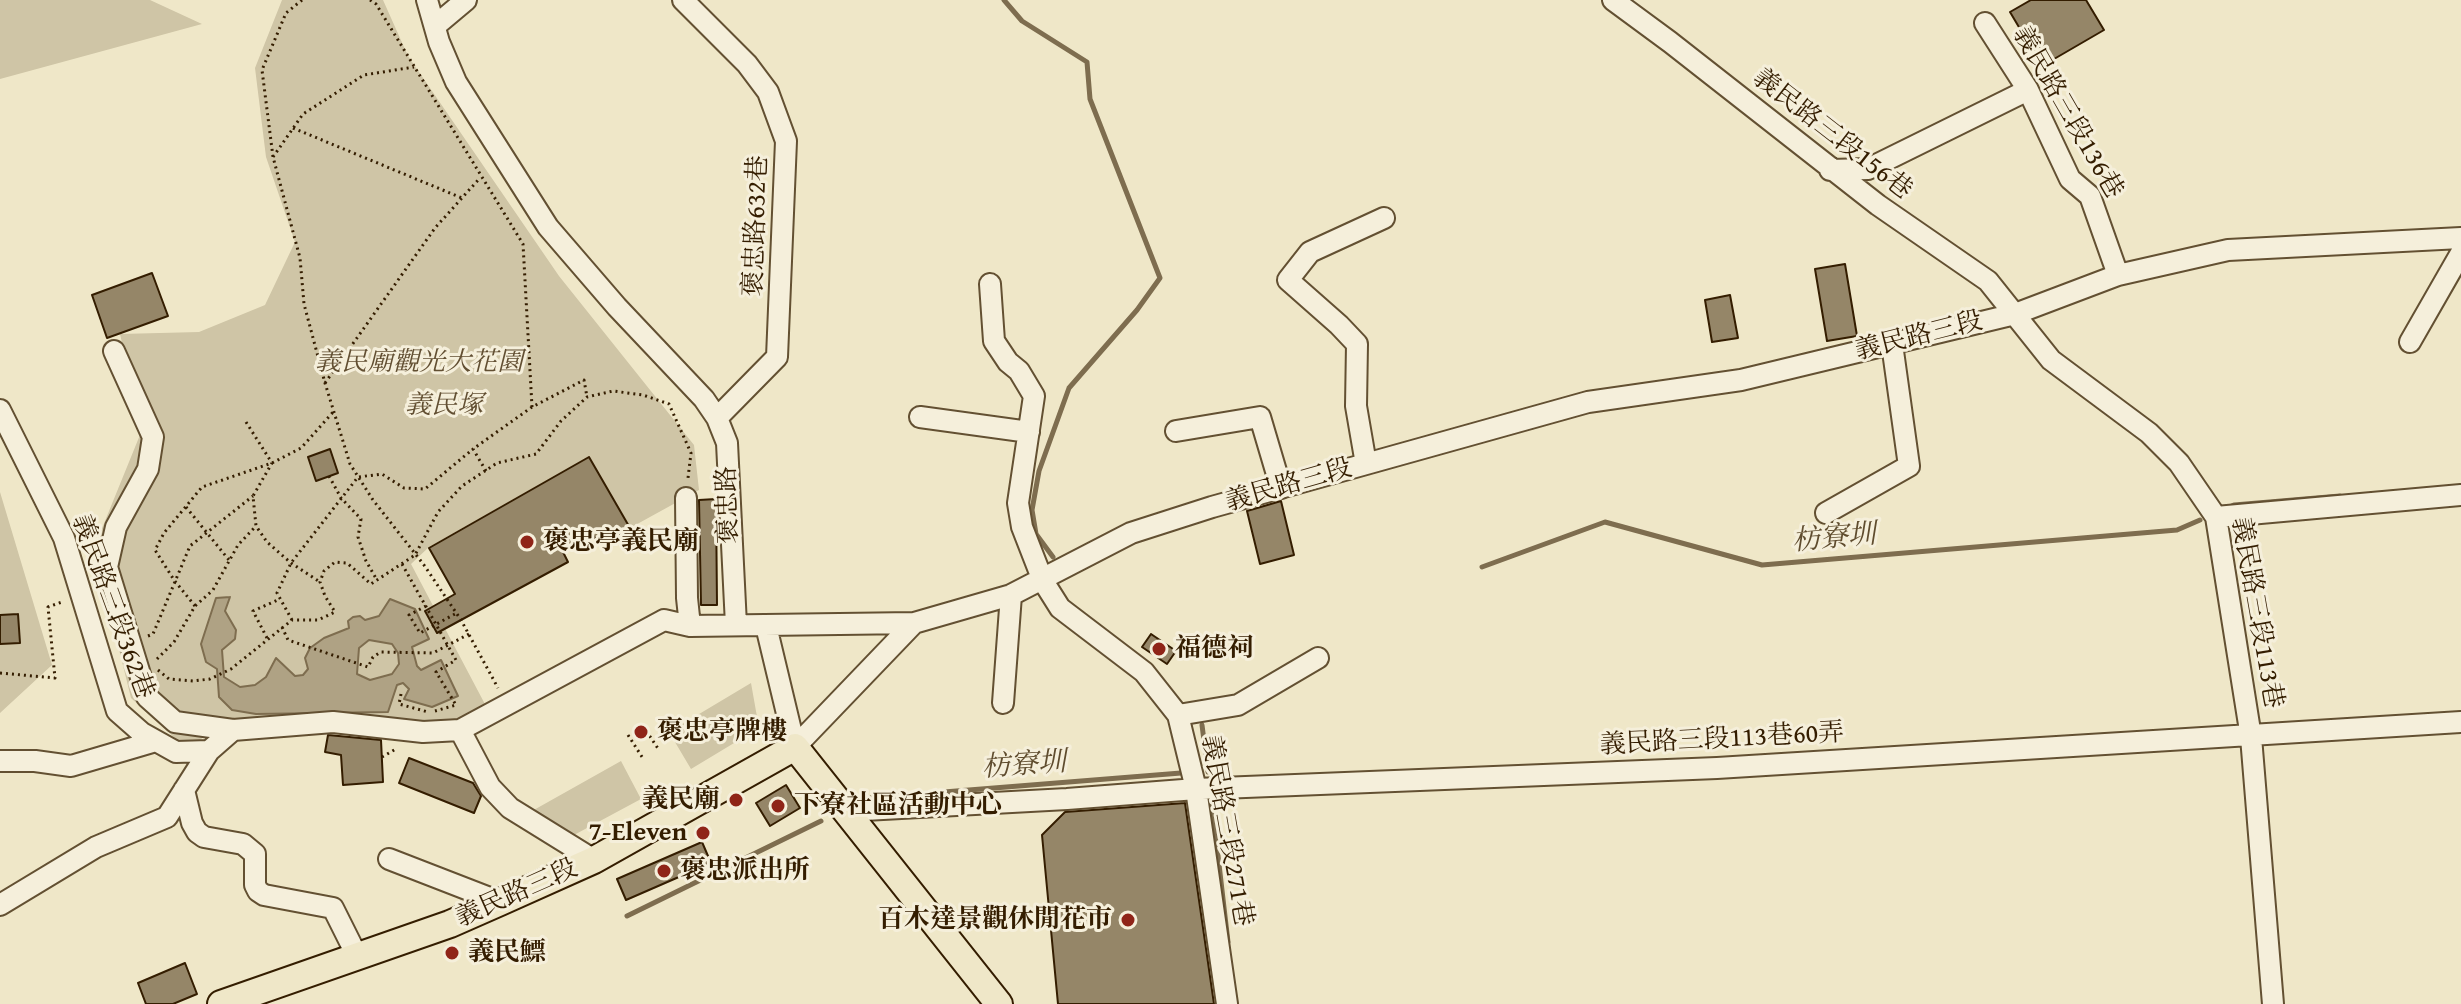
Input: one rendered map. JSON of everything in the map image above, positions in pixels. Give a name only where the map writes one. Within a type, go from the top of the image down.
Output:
[{"type":"main road","points":[[795,747],[999,1004]]},
{"type":"main road","name":"義民路三段","points":[[221,1004],[450,924],[594,860],[795,747]]},
{"type":"street","name":"褒忠路","points":[[427,0],[456,82],[548,227],[617,307],[704,399],[717,418],[727,443],[736,625]]},
{"type":"street","points":[[435,26],[466,0]]},
{"type":"street","name":"褒忠路632巷","points":[[683,0],[747,64],[768,92],[786,141],[777,357],[717,418]]},
{"type":"street","name":"義民路三段156巷","points":[[1613,0],[1830,170],[1988,281],[2015,314]]},
{"type":"street","name":"義民路三段136巷","points":[[1985,23],[2028,90],[2070,179],[2090,196],[2118,275]]},
{"type":"street","points":[[1830,170],[1868,169],[2028,90]]},
{"type":"street","points":[[1366,464],[1356,406],[1357,344],[1288,280],[1310,252],[1384,218]]},
{"type":"street","name":"義民路三段","points":[[795,747],[914,623],[1011,595],[1131,533],[1588,402],[1741,380],[2015,314],[2118,275],[2228,250],[2461,238]]},
{"type":"street","points":[[2410,342],[2461,253]]},
{"type":"street","name":"義民路三段271巷","points":[[990,284],[994,341],[1008,362],[1019,371],[1034,396],[1018,503],[1019,515],[1043,581],[1060,608],[1144,672],[1178,715],[1196,789],[1227,1004]]},
{"type":"street","name":"義民路三段113巷","points":[[2015,314],[2051,360],[2149,433],[2179,463],[2216,517],[2251,737],[2273,1004]]},
{"type":"street","points":[[1826,513],[1909,466],[1892,344]]},
{"type":"street","points":[[114,351],[153,437],[148,469],[116,527],[107,567],[147,697],[175,722],[233,730],[333,722],[423,732],[460,730],[664,620],[690,626],[914,623]]},
{"type":"street","name":"義民路三段362巷","points":[[0,410],[64,538],[117,711],[142,733],[176,752],[209,751]]},
{"type":"street","points":[[920,417],[1029,432]]},
{"type":"street","points":[[1176,431],[1260,417],[1281,488]]},
{"type":"street","points":[[2216,517],[2461,495]]},
{"type":"street","points":[[686,498],[690,626]]},
{"type":"street","points":[[1003,703],[1011,595]]},
{"type":"street","points":[[766,626],[795,747]]},
{"type":"street","points":[[1178,715],[1238,705],[1318,658]]},
{"type":"street","name":"義民路三段113巷60弄","points":[[846,811],[1196,789],[1717,768],[2461,722]]},
{"type":"street","points":[[0,905],[96,847],[167,817],[209,751],[233,730]]},
{"type":"street","points":[[460,730],[490,787],[510,808],[594,860]]},
{"type":"street","points":[[0,761],[35,761],[71,766],[156,741]]},
{"type":"street","points":[[184,790],[197,832],[204,837],[243,844],[255,854],[255,885],[258,891],[264,895],[333,908],[357,956]]},
{"type":"street","points":[[389,859],[500,902]]},
{"type":"path","points":[[302,0],[286,13],[262,70],[273,157],[300,258],[304,304],[325,383],[350,464],[456,613],[507,706]]},
{"type":"path","points":[[370,0],[376,4],[523,244],[532,407]]},
{"type":"path","points":[[273,157],[303,114],[364,75],[414,67]]},
{"type":"path","points":[[293,128],[462,198]]},
{"type":"path","points":[[325,383],[435,228],[480,177]]},
{"type":"path","points":[[292,620],[277,593],[291,563],[358,477],[382,474],[404,488],[425,489],[473,449],[532,407],[584,380],[587,397]]},
{"type":"path","points":[[320,582],[324,571],[335,562],[347,563],[371,584],[402,564],[415,555],[438,512],[462,486],[497,463],[536,454],[561,421],[587,397],[613,391],[643,395],[669,404],[691,453],[686,498]]},
{"type":"path","points":[[195,606],[155,550],[202,487],[272,463],[301,448],[335,410]]},
{"type":"path","points":[[246,422],[272,463]]},
{"type":"path","points":[[473,449],[486,471]]},
{"type":"path","points":[[139,639],[153,634],[190,546],[253,496],[272,463]]},
{"type":"path","points":[[329,476],[341,498],[361,519],[358,537],[377,580]]},
{"type":"path","points":[[253,496],[256,526],[267,542],[320,582],[335,612],[318,620],[292,620],[231,669],[210,679],[169,679],[151,664],[174,642],[195,606],[213,590],[238,545],[256,526]]},
{"type":"path","points":[[186,507],[230,561]]},
{"type":"path","points":[[401,694],[399,704],[429,713],[456,705],[436,672],[456,660],[402,564]]},
{"type":"path","points":[[0,673],[55,678],[48,607],[81,595]]},
{"type":"path","points":[[267,638],[253,611],[280,599]]},
{"type":"path","points":[[426,606],[409,615],[420,633],[456,613]]},
{"type":"path","points":[[282,626],[288,640],[368,667],[373,657],[381,652],[433,653],[469,634]]},
{"type":"path","points":[[643,726],[659,750]]},
{"type":"path","points":[[628,735],[644,760]]},
{"type":"green space","points":[[0,0],[150,0],[202,24],[0,79]]},
{"type":"green space","name":"義民廟觀光大花園","points":[[282,0],[383,0],[408,56],[559,276],[694,445],[699,490],[630,528],[589,457],[429,547],[411,564],[487,708],[452,725],[225,722],[187,749],[131,698],[94,548],[142,430],[120,334],[199,332],[265,305],[295,242],[266,157],[255,68]]},
{"type":"green space","points":[[0,492],[52,665],[0,713]]},
{"type":"green space","points":[[751,683],[759,728],[691,769],[669,732]]},
{"type":"green space","points":[[621,761],[641,799],[574,835],[532,811]]},
{"type":"shaded area","points":[[230,597],[225,611],[236,630],[235,639],[222,650],[224,677],[240,687],[255,685],[266,677],[276,658],[295,676],[303,675],[308,669],[305,658],[310,648],[324,638],[349,628],[348,621],[353,617],[360,616],[365,620],[379,616],[390,599],[415,609],[429,639],[412,647],[417,666],[421,670],[441,660],[458,696],[432,707],[404,699],[409,689],[403,683],[397,685],[388,712],[256,714],[232,710],[219,697],[217,669],[206,662],[201,644],[216,598]],"holes":[[[369,640],[392,644],[398,653],[399,664],[392,674],[370,680],[357,674],[359,648]]]},
{"type":"building","points":[[2031,0],[2086,0],[2104,30],[2042,66],[2010,12]]},
{"type":"building","points":[[1845,264],[1857,336],[1827,341],[1815,269]]},
{"type":"building","points":[[152,273],[168,316],[107,338],[92,295]]},
{"type":"building","points":[[1730,295],[1738,338],[1712,342],[1705,300]]},
{"type":"building","points":[[330,449],[338,473],[316,481],[308,457]]},
{"type":"building","points":[[589,457],[630,528],[599,545],[592,533],[580,544],[562,550],[568,562],[437,633],[425,611],[455,594],[429,548]]},
{"type":"building","points":[[716,499],[717,605],[701,605],[699,500]]},
{"type":"building","points":[[1281,501],[1294,555],[1260,564],[1247,511]]},
{"type":"building","points":[[643,529],[651,533],[652,539],[644,547],[636,544],[628,532]]},
{"type":"building","points":[[18,614],[20,643],[0,644],[0,615]]},
{"type":"building","name":"福德祠","points":[[1151,634],[1176,651],[1167,664],[1142,647]]},
{"type":"building","points":[[328,735],[381,740],[383,782],[343,785],[341,755],[325,752]]},
{"type":"building","points":[[409,758],[473,783],[481,796],[474,813],[399,783]]},
{"type":"building","name":"下寮社區活動中心","points":[[786,785],[800,808],[770,826],[756,803]]},
{"type":"building","name":"百木達景觀休閒花市","points":[[1185,803],[1214,1004],[1058,1004],[1042,835],[1065,812]]},
{"type":"building","name":"褒忠派出所","points":[[702,842],[711,863],[626,900],[617,879]]},
{"type":"building","points":[[185,963],[197,994],[173,1004],[146,1004],[138,983]]},
{"type":"waterway","points":[[1004,0],[1022,21],[1087,62],[1090,99],[1160,278],[1137,310],[1069,388],[1039,471],[1032,510],[1036,534],[1053,557]]},
{"type":"waterway","name":"枋寮圳","points":[[2228,508],[2340,496]]},
{"type":"waterway","name":"枋寮圳","points":[[1482,567],[1605,522],[1762,565],[2177,530],[2200,520]]},
{"type":"waterway","name":"枋寮圳","points":[[1202,725],[1208,772]]},
{"type":"waterway","name":"枋寮圳","points":[[869,798],[1181,773]]},
{"type":"waterway","points":[[1212,804],[1228,942]]},
{"type":"waterway","name":"枋寮圳","points":[[627,916],[821,821]]},
{"type":"place","name":"褒忠亭義民廟","points":[[527,542]]},
{"type":"place","name":"福德祠","points":[[1159,649]]},
{"type":"place","name":"褒忠亭牌樓","points":[[641,732]]},
{"type":"place","name":"義民廟","points":[[736,800]]},
{"type":"place","name":"下寮社區活動中心","points":[[778,806]]},
{"type":"place","name":"7-Eleven","points":[[703,833]]},
{"type":"place","name":"褒忠派出所","points":[[664,871]]},
{"type":"place","name":"百木達景觀休閒花市","points":[[1128,920]]},
{"type":"place","name":"義民鰾","points":[[452,953]]},
{"type":"park label","name":"義民塚","points":[[444,406]]}]
